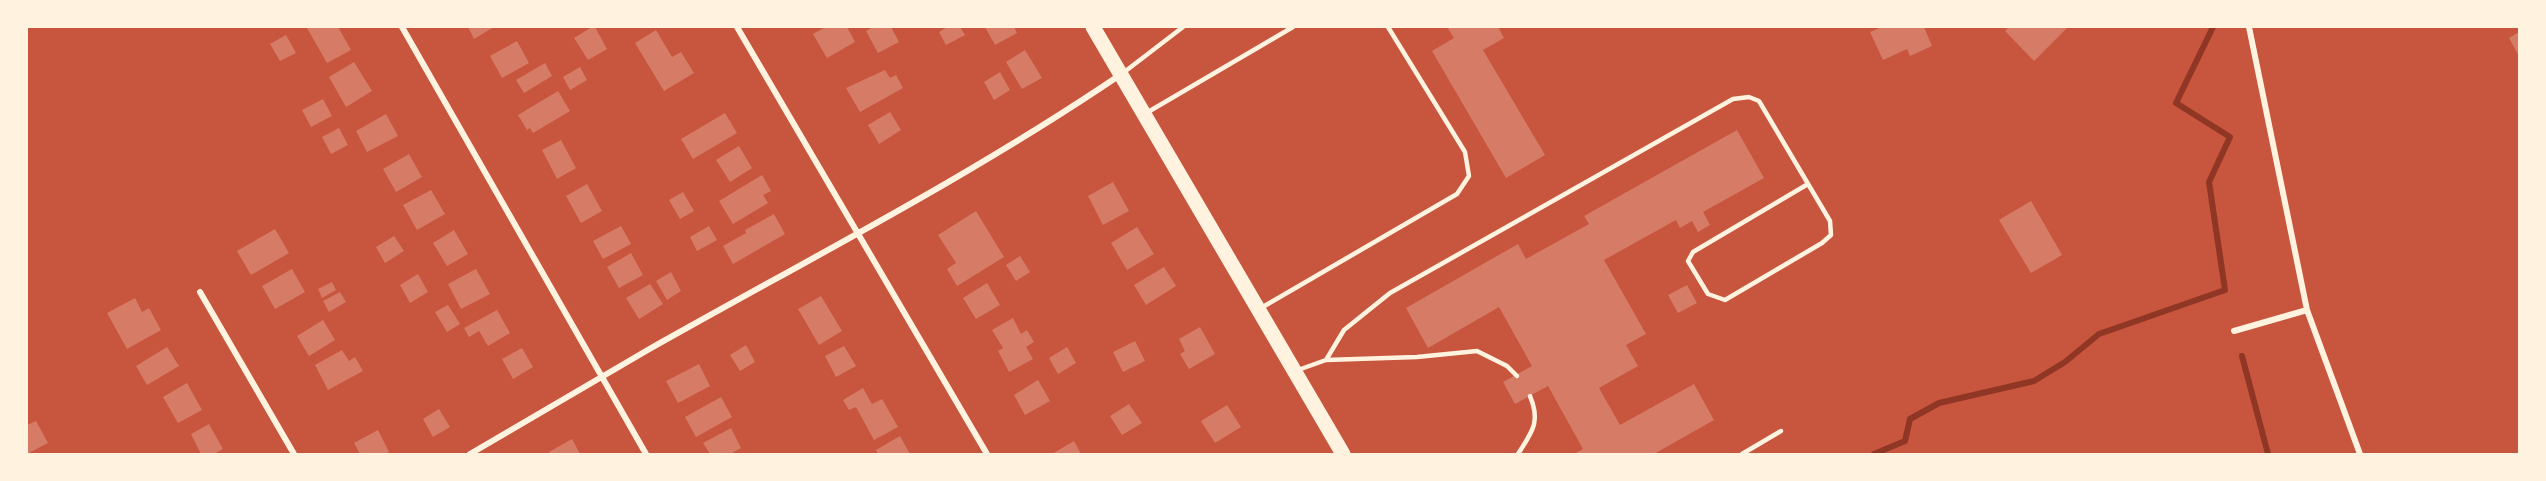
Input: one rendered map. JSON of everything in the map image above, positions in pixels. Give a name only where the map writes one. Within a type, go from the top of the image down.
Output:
[{"type":"main road","points":[[1093,27],[1343,454]]},
{"type":"street","points":[[402,27],[646,454]]},
{"type":"street","points":[[737,27],[987,454]]},
{"type":"street","points":[[2249,27],[2307,310],[2360,454]]},
{"type":"street","points":[[470,454],[857,235],[1059,117],[1121,75]]},
{"type":"street","points":[[200,292],[294,454]]},
{"type":"street","points":[[2234,331],[2307,310]]},
{"type":"lane","points":[[1121,75],[1183,27]]},
{"type":"lane","points":[[1144,114],[1293,27]]},
{"type":"lane","points":[[1258,309],[1457,194],[1469,176],[1465,152],[1388,27]]},
{"type":"lane","points":[[1326,360],[1344,330],[1390,293],[1733,99],[1749,97],[1759,101],[1808,184],[1830,222],[1831,235],[1822,243],[1725,300],[1708,294],[1688,261],[1693,252],[1808,184]]},
{"type":"lane","points":[[1295,372],[1326,360],[1417,357],[1477,351],[1506,366],[1517,376]]},
{"type":"lane","points":[[1518,454],[1536,419],[1536,411],[1530,396]]},
{"type":"lane","points":[[1742,454],[1781,431]]},
{"type":"building","points":[[338,27],[351,50],[327,63],[307,28]]},
{"type":"building","points":[[468,27],[494,27],[474,39]]},
{"type":"building","points":[[595,27],[607,49],[588,60],[574,38]]},
{"type":"building","points":[[826,27],[847,27],[855,42],[827,58],[813,34]]},
{"type":"building","points":[[873,27],[891,27],[899,42],[878,53],[866,31]]},
{"type":"building","points":[[947,27],[960,27],[965,35],[946,45],[939,32]]},
{"type":"building","points":[[985,27],[1014,27],[1017,33],[995,45]]},
{"type":"building","points":[[1447,27],[1498,27],[1504,38],[1483,50],[1545,155],[1506,178],[1432,51],[1454,38]]},
{"type":"building","points":[[1882,27],[1924,27],[1932,46],[1910,56],[1907,49],[1883,60],[1870,32]]},
{"type":"building","points":[[2009,27],[2068,27],[2034,61],[2005,31]]},
{"type":"building","points":[[656,30],[672,57],[681,52],[694,73],[664,91],[635,43]]},
{"type":"building","points":[[2519,32],[2519,56],[2509,38]]},
{"type":"building","points":[[286,35],[296,53],[280,61],[270,44]]},
{"type":"building","points":[[517,41],[529,63],[502,78],[490,56]]},
{"type":"building","points":[[1025,50],[1042,78],[1022,89],[1006,62]]},
{"type":"building","points":[[354,62],[372,91],[346,107],[329,77]]},
{"type":"building","points":[[545,63],[552,76],[524,93],[516,80]]},
{"type":"building","points":[[580,67],[587,80],[570,90],[563,77]]},
{"type":"building","points":[[885,70],[890,78],[896,75],[903,88],[860,112],[846,88]]},
{"type":"building","points":[[1000,72],[1010,90],[994,100],[984,82]]},
{"type":"building","points":[[558,91],[570,111],[533,133],[530,128],[527,130],[518,115]]},
{"type":"building","points":[[323,99],[332,116],[311,127],[302,110]]},
{"type":"building","points":[[890,112],[901,130],[879,144],[868,125]]},
{"type":"building","points":[[725,113],[737,133],[693,159],[681,139]]},
{"type":"building","points":[[386,114],[398,136],[367,152],[356,131]]},
{"type":"building","points":[[339,128],[348,145],[331,154],[322,137]]},
{"type":"building","points":[[1737,130],[1764,178],[1703,212],[1710,225],[1698,232],[1692,221],[1680,228],[1676,220],[1604,260],[1646,334],[1626,345],[1638,366],[1599,388],[1620,425],[1694,384],[1714,420],[1654,454],[1574,454],[1583,449],[1548,386],[1515,404],[1503,382],[1532,366],[1499,307],[1428,348],[1406,308],[1518,244],[1526,259],[1589,224],[1584,216]]},
{"type":"building","points":[[561,140],[576,168],[557,179],[542,150]]},
{"type":"building","points":[[739,146],[752,168],[730,182],[716,160]]},
{"type":"building","points":[[409,154],[422,177],[396,192],[383,169]]},
{"type":"building","points":[[762,175],[771,191],[763,195],[768,203],[733,224],[719,201]]},
{"type":"building","points":[[1113,182],[1129,211],[1103,225],[1088,196]]},
{"type":"building","points":[[587,184],[602,211],[581,223],[566,196]]},
{"type":"building","points":[[431,190],[445,214],[417,230],[403,205]]},
{"type":"building","points":[[683,192],[694,211],[680,219],[669,200]]},
{"type":"building","points":[[2031,201],[2062,255],[2031,273],[1999,220]]},
{"type":"building","points":[[976,211],[1004,257],[957,286],[947,269],[956,263],[938,235]]},
{"type":"building","points":[[774,214],[785,234],[733,264],[723,246],[746,233],[745,230]]},
{"type":"building","points":[[621,226],[631,244],[603,259],[593,241]]},
{"type":"building","points":[[709,226],[717,240],[697,251],[690,237]]},
{"type":"building","points":[[1137,227],[1154,254],[1127,270],[1111,243]]},
{"type":"building","points":[[275,229],[289,253],[251,275],[237,251]]},
{"type":"building","points":[[454,230],[468,254],[447,266],[433,243]]},
{"type":"building","points":[[394,236],[404,251],[385,263],[376,247]]},
{"type":"building","points":[[631,253],[643,275],[619,288],[607,267]]},
{"type":"building","points":[[1020,256],[1030,272],[1016,281],[1006,265]]},
{"type":"building","points":[[1164,267],[1176,286],[1146,305],[1134,285]]},
{"type":"building","points":[[292,269],[305,292],[275,309],[262,286]]},
{"type":"building","points":[[476,269],[490,294],[461,309],[448,284]]},
{"type":"building","points":[[671,272],[681,291],[667,300],[656,281]]},
{"type":"building","points":[[418,274],[428,292],[410,303],[400,285]]},
{"type":"building","points":[[332,282],[336,290],[322,298],[318,289]]},
{"type":"building","points":[[987,283],[1000,305],[976,319],[963,298]]},
{"type":"building","points":[[650,284],[663,304],[639,319],[626,298]]},
{"type":"building","points":[[1687,285],[1697,303],[1678,313],[1668,295]]},
{"type":"building","points":[[340,292],[346,302],[329,312],[323,301]]},
{"type":"building","points":[[821,296],[842,331],[819,345],[798,309]]},
{"type":"building","points":[[135,298],[142,312],[149,308],[161,330],[127,349],[107,313]]},
{"type":"building","points":[[448,305],[460,324],[447,332],[435,312]]},
{"type":"building","points":[[497,310],[510,333],[488,346],[479,331],[469,337],[464,328]]},
{"type":"building","points":[[1013,318],[1021,334],[1027,330],[1034,342],[1026,347],[1033,359],[1009,372],[998,351],[1003,348],[992,330]]},
{"type":"building","points":[[323,320],[335,340],[309,356],[297,336]]},
{"type":"building","points":[[1200,327],[1215,354],[1189,369],[1180,354],[1185,351],[1179,339]]},
{"type":"building","points":[[1135,341],[1145,361],[1123,372],[1113,352]]},
{"type":"building","points":[[746,345],[755,362],[740,371],[730,355]]},
{"type":"building","points":[[844,346],[856,366],[836,377],[825,356]]},
{"type":"building","points":[[167,347],[179,366],[147,385],[136,366]]},
{"type":"building","points":[[1067,347],[1076,363],[1058,374],[1049,358]]},
{"type":"building","points":[[522,348],[533,367],[513,379],[502,359]]},
{"type":"building","points":[[342,350],[349,361],[355,357],[363,371],[328,390],[315,365]]},
{"type":"building","points":[[699,364],[710,386],[678,403],[666,381]]},
{"type":"building","points":[[1038,380],[1050,401],[1025,415],[1014,395]]},
{"type":"building","points":[[187,383],[202,410],[178,423],[163,397]]},
{"type":"building","points":[[863,388],[872,404],[882,399],[898,427],[874,440],[856,407],[849,410],[843,400]]},
{"type":"building","points":[[721,397],[732,417],[696,437],[685,417]]},
{"type":"building","points":[[1129,404],[1142,423],[1122,435],[1110,416]]},
{"type":"building","points":[[1227,405],[1241,427],[1215,443],[1201,421]]},
{"type":"building","points":[[439,409],[450,427],[433,437],[423,419]]},
{"type":"building","points":[[36,421],[48,443],[27,454],[27,425]]},
{"type":"building","points":[[209,424],[223,449],[214,454],[201,454],[191,434]]},
{"type":"building","points":[[731,428],[741,448],[730,454],[710,454],[703,443]]},
{"type":"building","points":[[378,430],[389,452],[360,454],[354,443]]},
{"type":"building","points":[[900,436],[910,454],[878,454],[876,450]]},
{"type":"building","points":[[572,439],[580,454],[550,454],[549,452]]},
{"type":"building","points":[[1074,441],[1081,454],[1052,454]]},
{"type":"waterway","points":[[1874,454],[1905,441],[1910,419],[1939,403],[2034,381],[2065,362],[2099,334],[2225,290],[2209,182],[2230,137],[2176,103],[2213,27]]},
{"type":"waterway","points":[[2242,356],[2268,454]]}]
